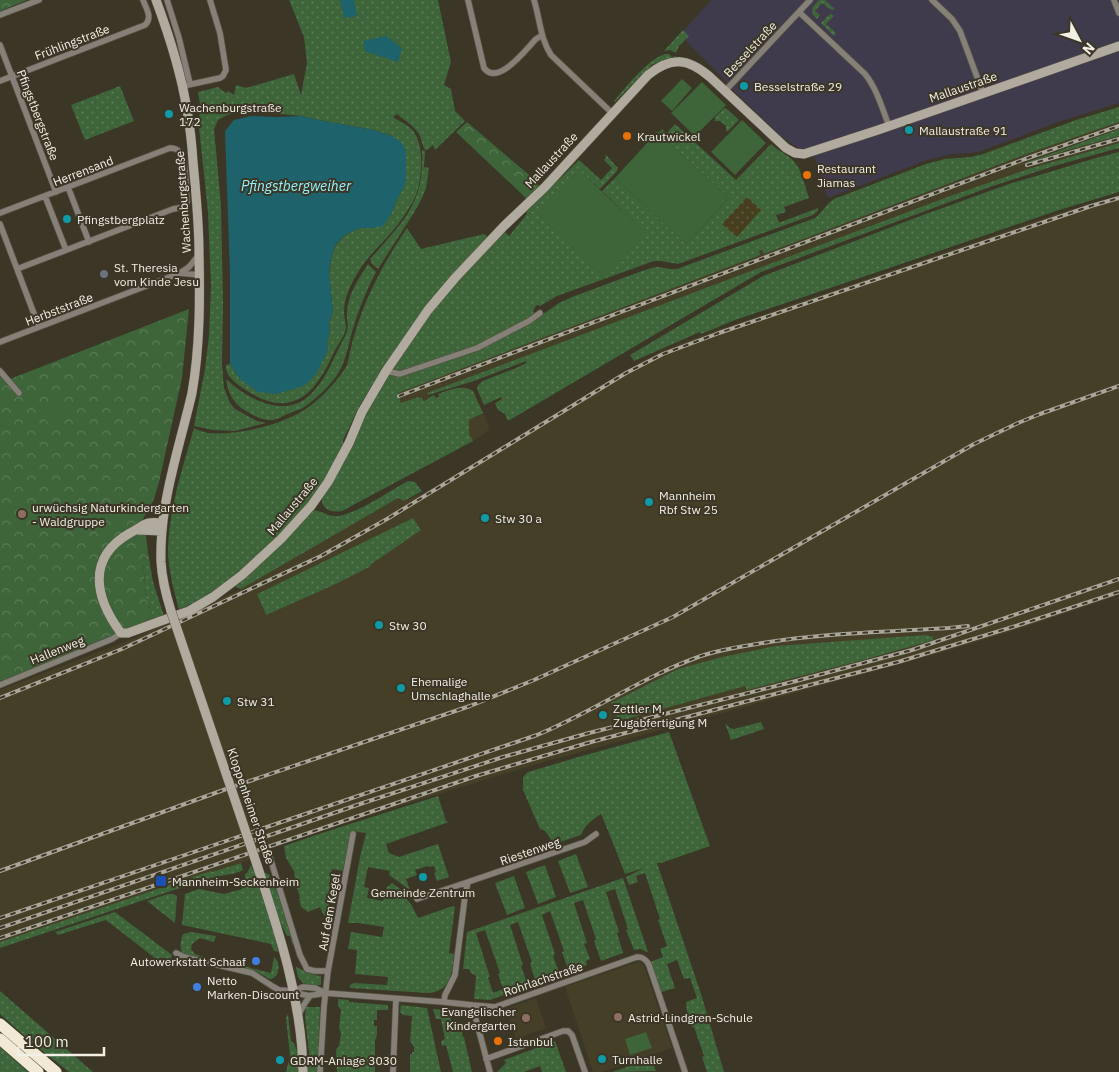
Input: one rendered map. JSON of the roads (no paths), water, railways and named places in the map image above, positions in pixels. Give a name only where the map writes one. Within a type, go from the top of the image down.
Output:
[{"type":"highway","points":[[0,1024],[56,1072]]},
{"type":"highway","points":[[0,1039],[38,1072]]},
{"type":"street","points":[[0,15],[39,0]]},
{"type":"street","name":"Frühlingstraße","points":[[0,81],[144,25],[149,20],[149,15],[143,0]]},
{"type":"street","name":"Wachenburgstraße","points":[[156,0],[186,85]]},
{"type":"street","name":"Wachenburgstraße","points":[[167,0],[179,38],[186,85],[197,198],[200,272],[200,325],[194,378],[169,486],[162,527],[161,564],[164,588],[171,611]]},
{"type":"street","points":[[186,85],[220,78],[225,74],[220,33],[210,0]]},
{"type":"street","points":[[468,0],[478,46],[484,68],[487,72],[492,74],[508,68],[536,39],[542,36]]},
{"type":"street","points":[[534,0],[546,48],[612,113]]},
{"type":"street","name":"Besselstraße","points":[[725,90],[810,0]]},
{"type":"street","points":[[932,0],[952,19],[960,31],[984,93]]},
{"type":"street","points":[[1114,0],[1119,13]]},
{"type":"street","points":[[799,12],[871,81],[889,126]]},
{"type":"street","name":"Pfingstbergstraße","points":[[0,45],[56,192]]},
{"type":"street","name":"Mallaustraße","points":[[122,633],[158,622],[213,597],[229,586],[268,552],[311,506],[328,482],[349,444],[362,412],[386,371],[428,310],[504,226],[545,187],[612,113],[657,68],[672,62],[685,62],[698,67],[786,148],[797,154],[804,154],[1119,46]]},
{"type":"street","name":"Wachenburgstraße","points":[[89,242],[173,209],[185,207],[187,202],[183,159],[180,152],[173,148]]},
{"type":"street","name":"Herrensand","points":[[0,214],[173,148]]},
{"type":"street","points":[[17,269],[89,242],[68,187]]},
{"type":"street","points":[[45,196],[66,250]]},
{"type":"street","points":[[0,224],[39,327]]},
{"type":"street","name":"Herbststraße","points":[[0,342],[180,273],[189,267],[199,255]]},
{"type":"street","points":[[189,267],[200,272]]},
{"type":"street","name":"Herbststraße","points":[[180,273],[200,272]]},
{"type":"street","points":[[386,371],[400,374],[477,348],[529,321],[540,313]]},
{"type":"street","points":[[0,371],[19,393]]},
{"type":"street","points":[[122,633],[104,604],[100,592],[99,573],[102,563],[116,543],[141,526],[151,522],[162,527]]},
{"type":"street","name":"Kloppenheimer Straße","points":[[171,611],[257,864],[285,957],[298,1016],[303,1072]]},
{"type":"street","name":"Hallenweg","points":[[0,684],[112,639],[122,633]]},
{"type":"street","name":"Auf dem Kegel","points":[[320,1072],[328,971],[353,834]]},
{"type":"street","name":"Riestenweg","points":[[417,899],[585,842],[596,834]]},
{"type":"street","points":[[268,852],[298,949],[308,969]]},
{"type":"street","points":[[444,1002],[445,995],[455,975],[468,882]]},
{"type":"street","points":[[176,952],[184,957],[252,973],[279,990],[293,991]]},
{"type":"street","name":"Rohrlachstraße","points":[[293,991],[304,996],[325,993],[495,1007],[637,957],[643,957],[649,965],[685,1072]]},
{"type":"street","points":[[299,966],[314,971],[328,971]]},
{"type":"street","name":"Rohrlachstraße","points":[[293,991],[304,987],[315,988],[325,993]]},
{"type":"street","points":[[298,1016],[310,996]]},
{"type":"street","points":[[393,1072],[396,999]]},
{"type":"street","points":[[472,1006],[490,1072]]},
{"type":"street","points":[[486,1059],[563,1031],[568,1031],[572,1035],[585,1072]]},
{"type":"water","points":[[340,0],[354,0],[357,16],[344,18]]},
{"type":"water","points":[[386,36],[402,48],[398,62],[365,51],[363,41]]},
{"type":"water","name":"Pfingstbergweiher","points":[[251,116],[302,116],[374,130],[392,136],[401,142],[406,151],[406,179],[404,187],[383,226],[359,228],[345,235],[335,245],[329,272],[333,312],[329,322],[328,349],[316,374],[301,387],[276,394],[258,392],[240,379],[230,364],[230,275],[225,131],[234,120]]},
{"type":"railway","points":[[399,396],[1025,159],[1119,126]]},
{"type":"railway","points":[[1027,165],[1119,139]]},
{"type":"railway","points":[[0,698],[122,649],[321,556],[387,519],[626,373],[663,354],[719,333],[1119,198]]},
{"type":"railway","points":[[0,871],[229,788],[470,706],[534,680],[673,617],[974,444],[1040,414],[1119,386]]},
{"type":"railway","points":[[0,928],[360,804],[503,757],[912,650],[1119,579]]},
{"type":"railway","points":[[0,938],[476,776],[591,742],[898,662],[1119,592]]},
{"type":"railway","points":[[0,918],[537,735],[680,664],[708,654],[743,646],[805,637],[968,626]]},
{"type":"place","name":"Besselstraße 29","points":[[744,86]]},
{"type":"place","name":"Wachenburgstraße 172","points":[[169,114]]},
{"type":"place","name":"Mallaustraße 91","points":[[909,130]]},
{"type":"place","name":"Krautwickel","points":[[627,136]]},
{"type":"place","name":"Restaurant Jiamas","points":[[807,175]]},
{"type":"place","name":"Pfingstbergplatz","points":[[67,219]]},
{"type":"place","name":"St. Theresia vom Kinde Jesu","points":[[104,274]]},
{"type":"place","name":"Mannheim Rbf Stw 25","points":[[649,502]]},
{"type":"place","name":"urwüchsig Naturkindergarten - Waldgruppe","points":[[22,514]]},
{"type":"place","name":"Stw 30 a","points":[[485,518]]},
{"type":"place","name":"Stw 30","points":[[379,625]]},
{"type":"place","name":"Ehemalige Umschlaghalle","points":[[401,688]]},
{"type":"place","name":"Stw 31","points":[[227,701]]},
{"type":"place","name":"Zettler M, Zugabfertigung M","points":[[603,715]]},
{"type":"place","name":"Gemeinde Zentrum","points":[[423,877]]},
{"type":"place","name":"Mannheim-Seckenheim","points":[[161,881]]},
{"type":"place","name":"Autowerkstatt Schaaf","points":[[256,961]]},
{"type":"place","name":"Netto Marken-Discount","points":[[197,987]]},
{"type":"place","name":"Astrid-Lindgren-Schule","points":[[618,1017]]},
{"type":"place","name":"Evangelischer Kindergarten","points":[[526,1018]]},
{"type":"place","name":"Istanbul","points":[[498,1041]]},
{"type":"place","name":"Turnhalle","points":[[602,1059]]},
{"type":"place","name":"GDRM-Anlage 3030","points":[[280,1060]]}]
